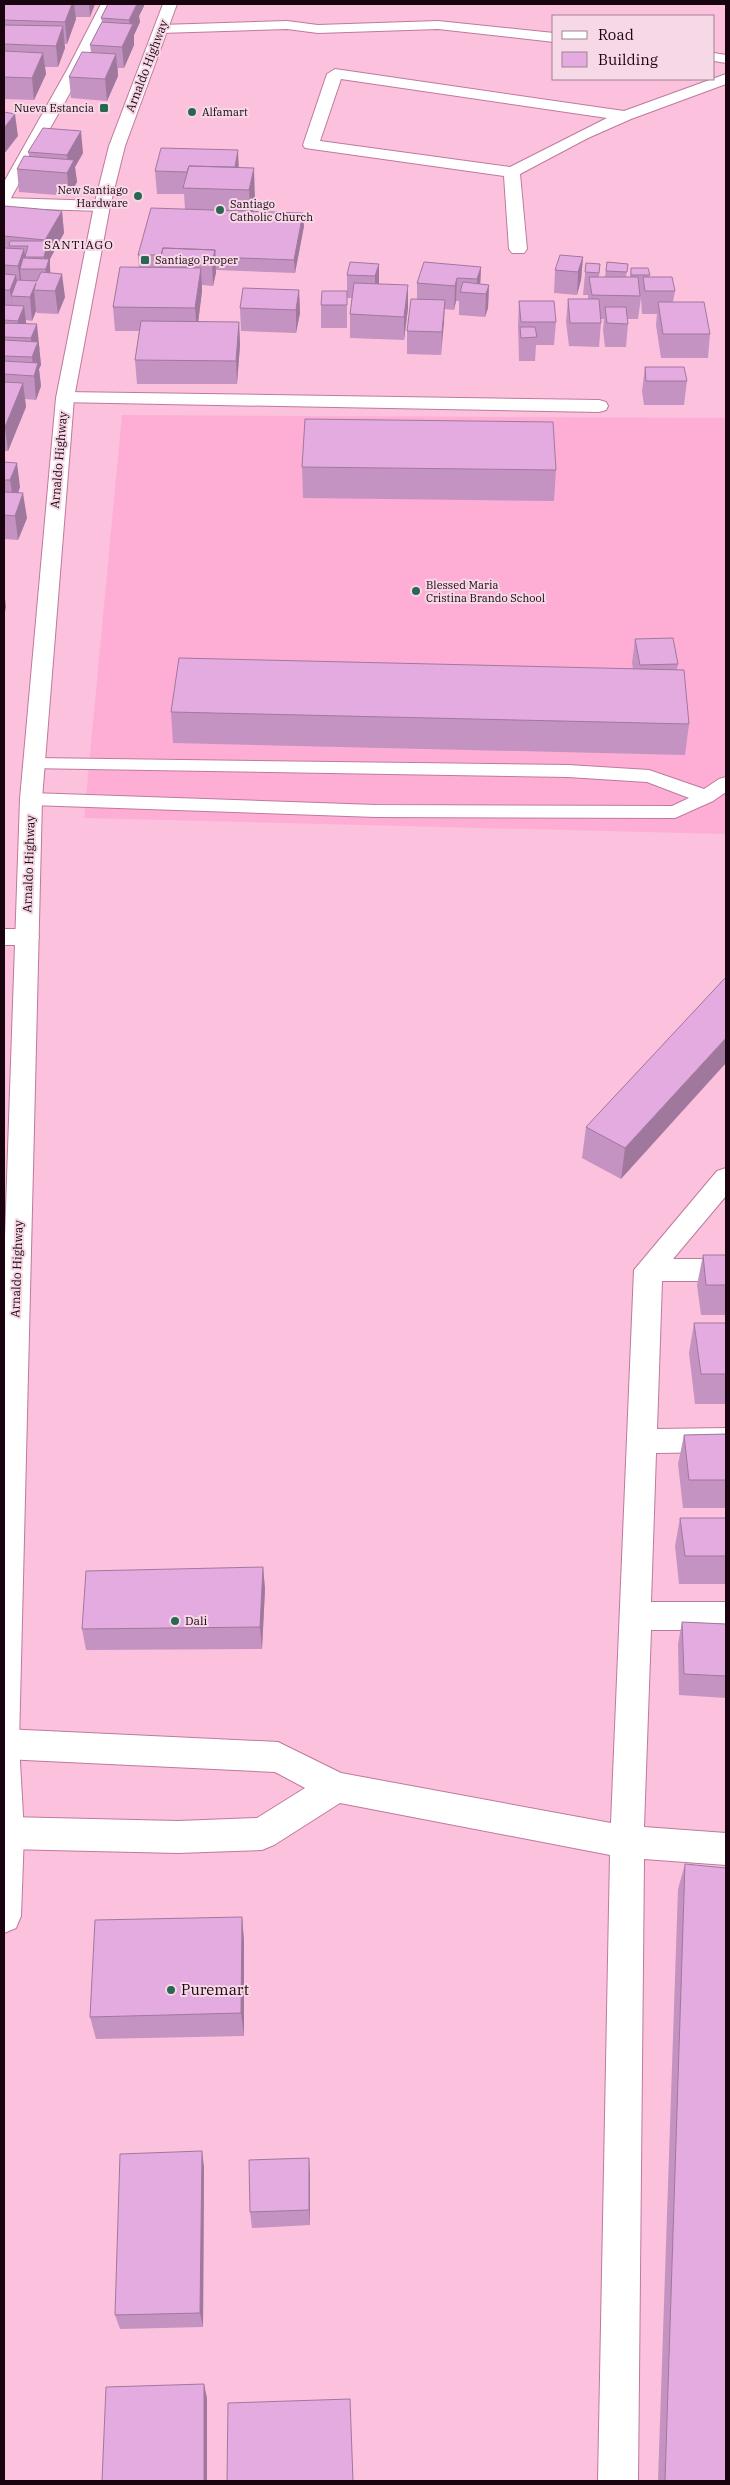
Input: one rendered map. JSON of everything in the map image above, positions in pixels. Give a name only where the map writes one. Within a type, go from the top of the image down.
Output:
[{"type":"street","points":[[4,196],[76,68],[108,4]]},
{"type":"street","name":"Arnaldo Highway","points":[[4,1916],[7,1833],[4,1744],[15,937],[31,799],[64,398],[102,206],[117,146],[170,4]]},
{"type":"street","points":[[158,36],[286,39],[318,29],[438,25],[552,38]]},
{"type":"street","points":[[625,116],[335,74],[311,144],[512,172],[625,116],[726,79]]},
{"type":"street","points":[[512,172],[518,249]]},
{"type":"street","points":[[4,203],[102,206]]},
{"type":"street","points":[[64,398],[599,406]]},
{"type":"street","points":[[618,2481],[628,1842],[648,1270],[726,1178]]},
{"type":"street","points":[[648,1270],[726,1270]]},
{"type":"street","points":[[643,1441],[726,1440]]},
{"type":"street","points":[[637,1616],[726,1616]]},
{"type":"street","points":[[4,1744],[278,1757],[336,1787],[628,1842],[726,1849]]},
{"type":"street","points":[[7,1833],[178,1837],[262,1834],[336,1787]]},
{"type":"lane","points":[[34,764],[568,771],[649,776],[706,797]]},
{"type":"lane","points":[[31,799],[376,811],[675,812],[706,797],[726,783]]},
{"type":"shaded area","name":"Blessed Maria Cristina Brando School","points":[[122,415],[726,418],[726,832],[724,834],[84,818]]},
{"type":"building","points":[[4,4],[72,4],[65,22],[4,20]]},
{"type":"building","points":[[108,4],[137,4],[129,20],[101,18]]},
{"type":"building","points":[[102,22],[133,24],[122,47],[90,45]]},
{"type":"building","points":[[4,25],[63,26],[56,46],[4,44]]},
{"type":"building","points":[[4,51],[43,53],[32,78],[4,77]]},
{"type":"building","points":[[82,52],[116,54],[105,79],[69,77]]},
{"type":"building","points":[[4,112],[15,114],[4,128]]},
{"type":"building","points":[[43,128],[81,131],[67,155],[28,152]]},
{"type":"building","points":[[161,148],[238,150],[235,167],[189,166],[187,172],[155,171]]},
{"type":"building","points":[[24,156],[74,160],[67,173],[17,169]]},
{"type":"building","points":[[189,166],[254,168],[249,190],[183,188]]},
{"type":"building","points":[[5,206],[62,211],[45,240],[4,236]]},
{"type":"building","points":[[151,208],[303,213],[294,260],[215,257],[215,250],[163,248],[161,255],[138,255]]},
{"type":"building","points":[[10,241],[48,241],[44,257],[25,257],[28,246],[9,246]]},
{"type":"building","points":[[4,248],[24,249],[18,266],[4,265]]},
{"type":"building","points":[[163,248],[215,250],[212,263],[160,261]]},
{"type":"building","points":[[560,255],[583,257],[578,272],[555,270]]},
{"type":"building","points":[[23,258],[49,259],[46,269],[20,269]]},
{"type":"building","points":[[350,262],[379,264],[375,276],[347,275]]},
{"type":"building","points":[[424,262],[481,267],[477,279],[457,278],[455,286],[417,283]]},
{"type":"building","points":[[607,262],[628,264],[627,272],[606,271]]},
{"type":"building","points":[[586,263],[600,264],[599,273],[585,272]]},
{"type":"building","points":[[120,267],[201,268],[195,308],[113,307]]},
{"type":"building","points":[[631,268],[648,268],[650,275],[631,275]]},
{"type":"building","points":[[41,272],[62,274],[55,291],[34,290],[36,283],[30,297],[11,296],[17,280],[37,281]]},
{"type":"building","points":[[4,274],[16,275],[10,290],[4,290]]},
{"type":"building","points":[[589,277],[638,277],[640,296],[592,295]]},
{"type":"building","points":[[643,277],[672,277],[675,291],[645,291]]},
{"type":"building","points":[[463,282],[489,285],[486,294],[460,292]]},
{"type":"building","points":[[354,283],[408,285],[404,317],[350,314]]},
{"type":"building","points":[[243,288],[299,290],[296,310],[240,308]]},
{"type":"building","points":[[322,291],[347,291],[347,305],[321,305]]},
{"type":"building","points":[[411,299],[445,300],[442,332],[407,331]]},
{"type":"building","points":[[568,299],[599,299],[601,323],[570,323]]},
{"type":"building","points":[[519,301],[554,301],[556,322],[521,322]]},
{"type":"building","points":[[658,302],[704,302],[710,334],[663,334]]},
{"type":"building","points":[[4,305],[24,306],[18,321],[4,320]]},
{"type":"building","points":[[605,307],[626,307],[628,324],[607,323]]},
{"type":"building","points":[[141,321],[239,322],[236,361],[135,360]]},
{"type":"building","points":[[4,323],[37,324],[31,338],[4,337]]},
{"type":"building","points":[[520,327],[535,327],[537,337],[521,338]]},
{"type":"building","points":[[4,340],[38,342],[32,357],[4,356]]},
{"type":"building","points":[[4,361],[38,363],[34,376],[4,374]]},
{"type":"building","points":[[645,367],[684,367],[687,381],[646,381]]},
{"type":"building","points":[[4,382],[23,383],[5,427],[4,427]]},
{"type":"building","points":[[305,419],[553,422],[556,470],[302,467]]},
{"type":"building","points":[[4,462],[17,463],[10,480],[4,480]]},
{"type":"building","points":[[4,492],[23,493],[15,516],[4,515]]},
{"type":"building","points":[[673,638],[678,664],[640,665],[635,639]]},
{"type":"building","points":[[179,658],[684,670],[689,724],[171,712]]},
{"type":"building","points":[[726,977],[726,1038],[625,1148],[586,1127]]},
{"type":"building","points":[[703,1255],[726,1255],[726,1285],[706,1285]]},
{"type":"building","points":[[694,1323],[726,1323],[726,1374],[701,1374]]},
{"type":"building","points":[[726,1434],[726,1480],[689,1480],[684,1435]]},
{"type":"building","points":[[680,1518],[726,1518],[726,1556],[685,1556]]},
{"type":"building","name":"Dali","points":[[263,1567],[260,1627],[82,1629],[86,1571]]},
{"type":"building","points":[[682,1622],[726,1624],[726,1676],[684,1674]]},
{"type":"building","points":[[685,1864],[726,1868],[726,2481],[665,2481]]},
{"type":"building","name":"Puremart","points":[[242,1917],[241,2013],[90,2017],[95,1920]]},
{"type":"building","points":[[202,2151],[200,2313],[115,2315],[120,2154]]},
{"type":"building","points":[[309,2158],[309,2210],[250,2212],[249,2160]]},
{"type":"building","points":[[204,2384],[204,2481],[102,2481],[106,2387]]},
{"type":"building","points":[[350,2399],[353,2481],[227,2481],[228,2403]]},
{"type":"place","name":"Nueva Estancia","points":[[104,108]]},
{"type":"place","name":"Alfamart","points":[[192,112]]},
{"type":"place","name":"New Santiago Hardware","points":[[138,196]]},
{"type":"place","name":"Santiago Catholic Church","points":[[220,210]]},
{"type":"place","name":"Santiago Proper","points":[[145,260]]},
{"type":"place","name":"Blessed Maria Cristina Brando School","points":[[416,591]]},
{"type":"place","name":"Dali","points":[[175,1621]]},
{"type":"place","name":"Puremart","points":[[171,1990]]},
{"type":"district","name":"SANTIAGO","points":[[79,245]]}]
